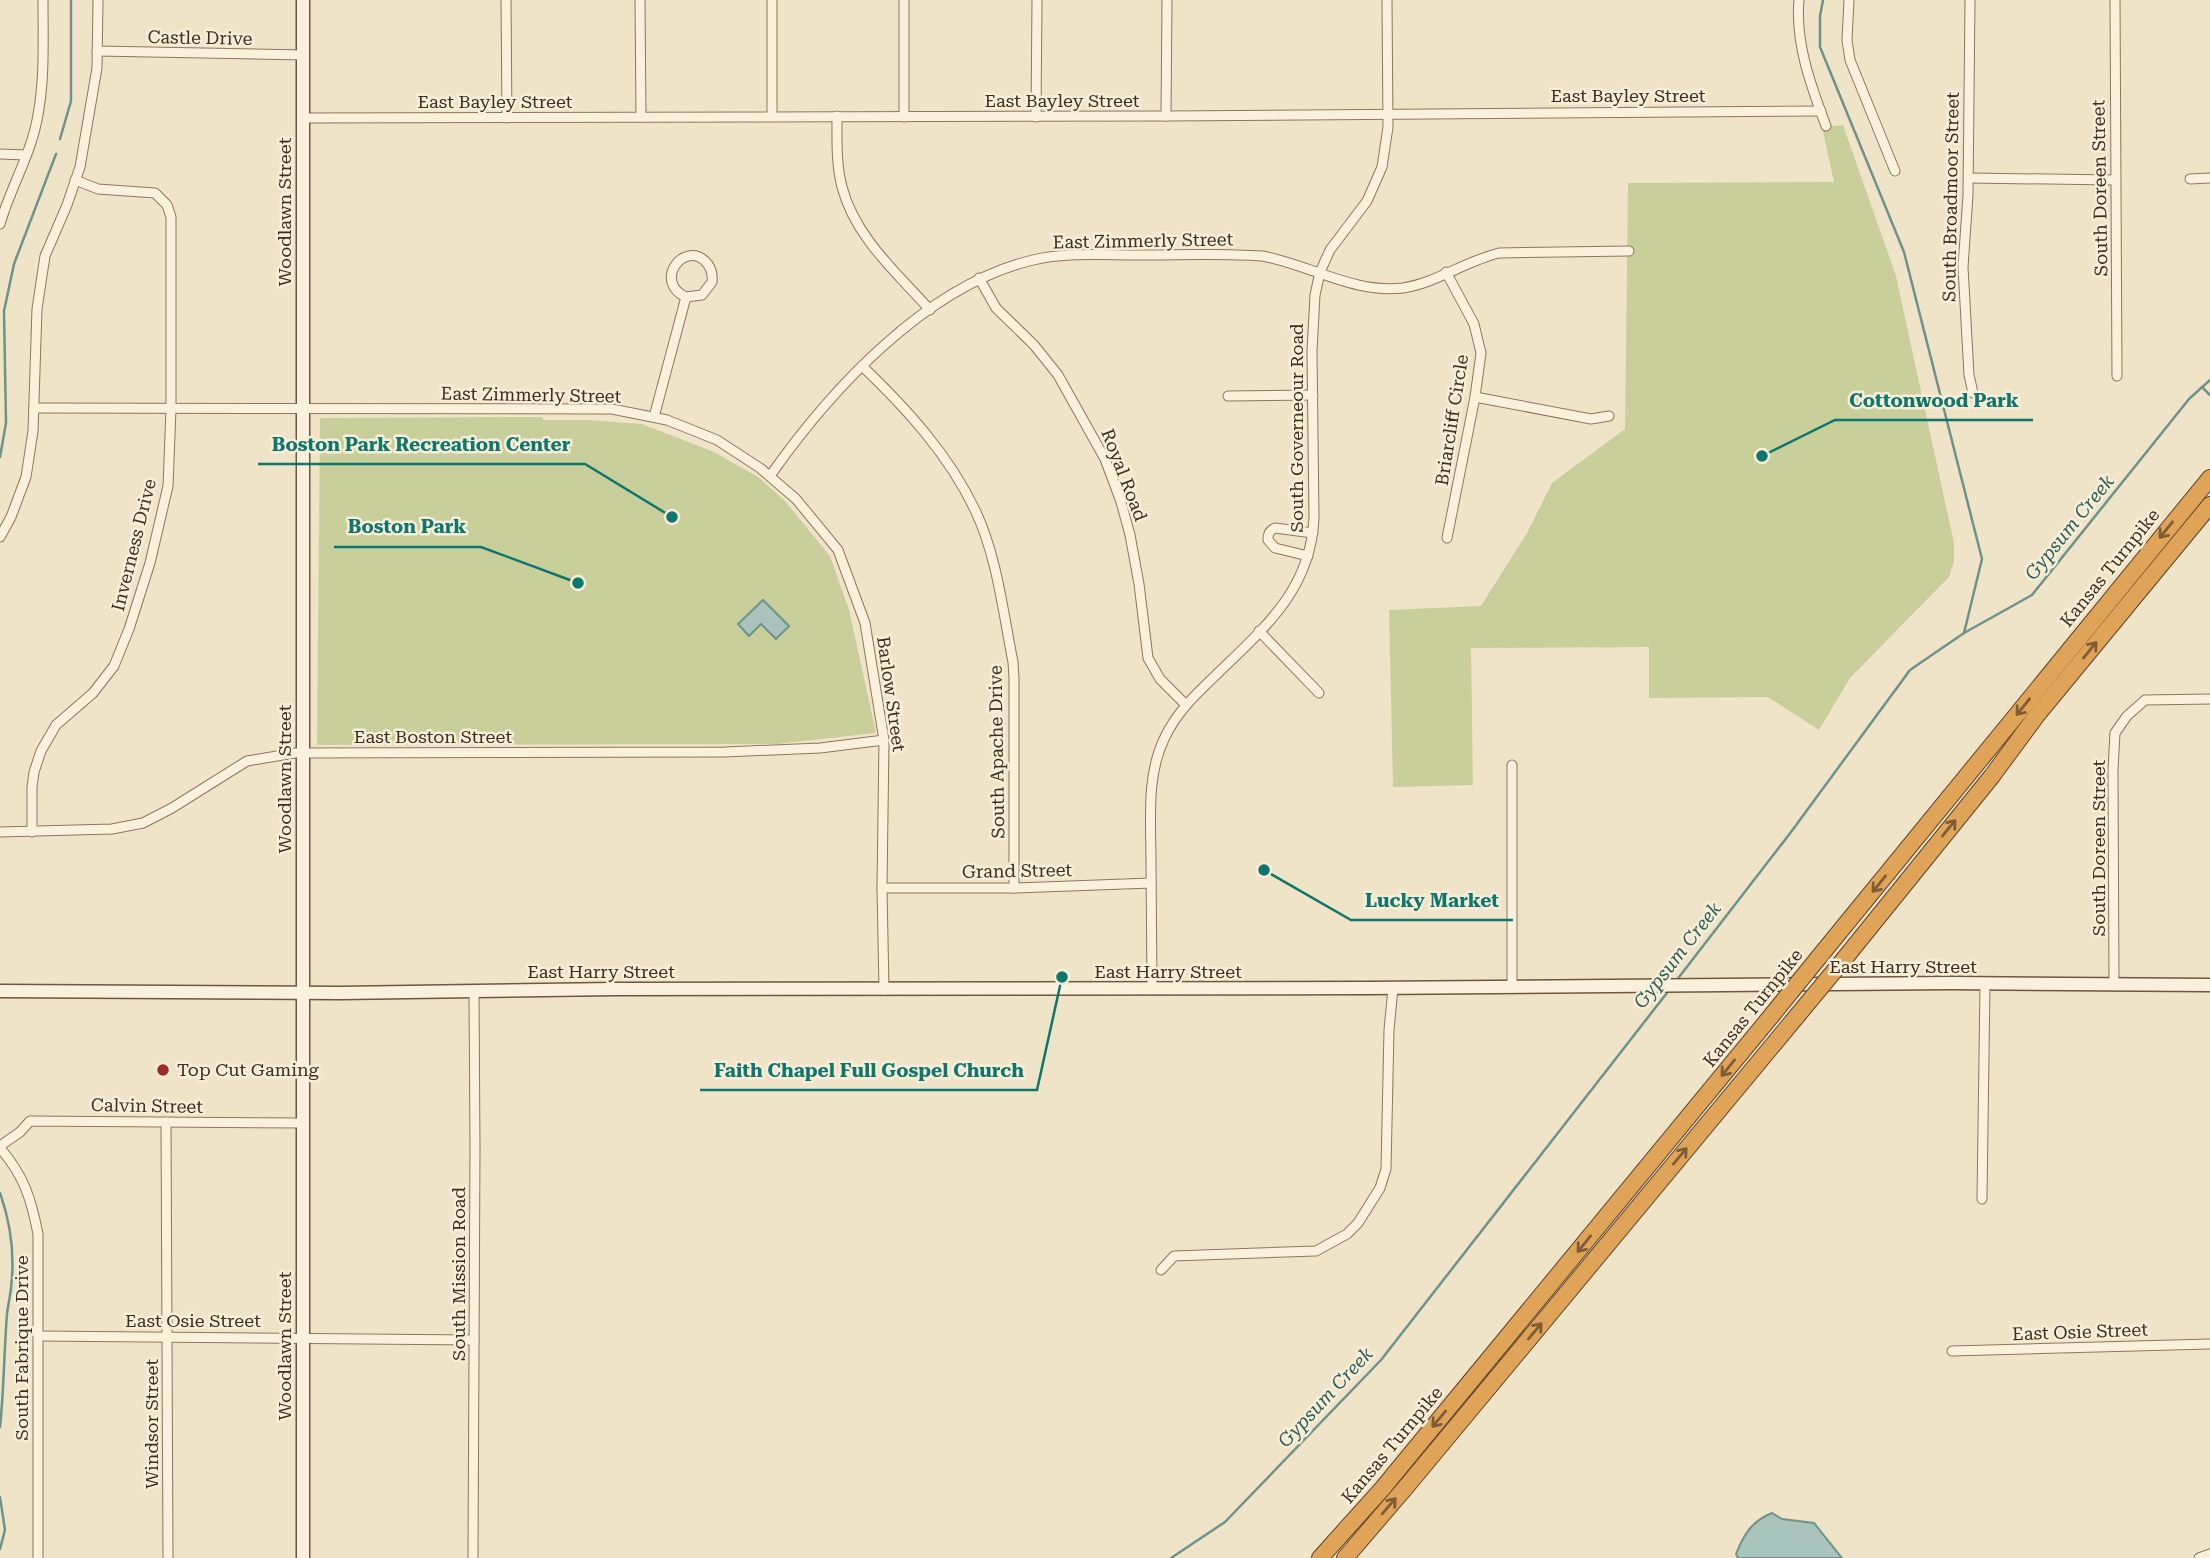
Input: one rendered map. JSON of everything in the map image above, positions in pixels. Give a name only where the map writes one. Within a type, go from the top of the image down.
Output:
[{"type":"highway","name":"Kansas Turnpike","points":[[1320,1558],[1382,1489],[1772,1016],[2210,478]]},
{"type":"highway","name":"Kansas Turnpike","points":[[1345,1558],[1845,958],[1992,776],[2037,715],[2210,505]]},
{"type":"main road","name":"Woodlawn Street","points":[[303,0],[303,1558]]},
{"type":"main road","name":"East Harry Street","points":[[0,991],[303,993],[614,989],[2210,985]]},
{"type":"street","points":[[0,224],[37,121],[42,76],[43,0]]},
{"type":"street","points":[[0,537],[26,477],[34,408],[37,309],[45,256],[80,167],[93,93],[98,0]]},
{"type":"street","points":[[506,0],[506,118]]},
{"type":"street","points":[[640,0],[641,117]]},
{"type":"street","points":[[772,0],[772,117]]},
{"type":"street","points":[[904,0],[904,117]]},
{"type":"street","points":[[1036,117],[1037,0]]},
{"type":"street","points":[[1166,116],[1167,0]]},
{"type":"street","name":"South Governeour Road","points":[[1152,989],[1151,804],[1155,765],[1164,737],[1186,705],[1291,595],[1308,556],[1313,533],[1313,308],[1321,272],[1335,242],[1358,214],[1373,189],[1385,153],[1388,115],[1387,0]]},
{"type":"street","points":[[1799,0],[1801,43],[1826,126]]},
{"type":"street","points":[[1849,0],[1847,40],[1850,60],[1895,171]]},
{"type":"street","name":"South Broadmoor Street","points":[[1970,0],[1969,178],[1962,267],[1969,375],[1973,393]]},
{"type":"street","name":"South Doreen Street","points":[[2115,0],[2117,376]]},
{"type":"street","name":"Castle Drive","points":[[97,51],[303,55]]},
{"type":"street","name":"East Bayley Street","points":[[303,118],[1036,117],[1821,111]]},
{"type":"street","points":[[837,117],[838,170],[847,203],[856,221],[882,257],[930,310]]},
{"type":"street","points":[[0,154],[26,155]]},
{"type":"street","points":[[1969,178],[2115,180]]},
{"type":"street","points":[[2190,179],[2210,178]]},
{"type":"street","name":"Inverness Drive","points":[[32,832],[32,787],[41,751],[56,725],[104,680],[114,666],[150,563],[168,486],[171,409],[171,217],[167,205],[155,193],[99,189],[75,180]]},
{"type":"street","name":"East Zimmerly Street","points":[[34,408],[612,409],[654,417],[717,440],[770,476],[837,391],[905,328],[979,278],[1035,260],[1091,255],[1262,256],[1372,288],[1403,288],[1499,253],[1629,251]]},
{"type":"street","points":[[681,259],[702,259],[711,268],[712,282],[702,295],[686,297],[676,290],[671,280],[673,267],[681,259]]},
{"type":"street","name":"Briarcliff Circle","points":[[1446,272],[1465,305],[1478,338],[1480,367],[1447,538]]},
{"type":"street","name":"Royal Road","points":[[979,278],[996,308],[1034,345],[1058,375],[1105,459],[1130,535],[1148,658],[1160,678],[1186,705]]},
{"type":"street","points":[[654,417],[686,297]]},
{"type":"street","name":"South Apache Drive","points":[[862,366],[915,421],[950,465],[976,511],[987,544],[1014,679],[1014,888]]},
{"type":"street","points":[[1228,396],[1313,395]]},
{"type":"street","points":[[1475,397],[1591,419],[1609,416]]},
{"type":"street","name":"Barlow Street","points":[[770,476],[796,499],[838,550],[865,623],[884,740],[884,990]]},
{"type":"street","points":[[1308,556],[1275,548],[1268,540],[1271,530],[1275,528],[1313,533]]},
{"type":"street","points":[[1259,631],[1319,693]]},
{"type":"street","name":"South Doreen Street","points":[[2114,985],[2113,770],[2116,733],[2127,716],[2145,700],[2210,699]]},
{"type":"street","name":"East Boston Street","points":[[0,832],[112,829],[143,822],[247,761],[303,753],[725,752],[820,748],[884,740]]},
{"type":"street","points":[[1511,765],[1511,988]]},
{"type":"street","name":"Grand Street","points":[[882,888],[1014,888],[1151,883]]},
{"type":"street","points":[[1982,1199],[1985,984]]},
{"type":"street","points":[[1161,1270],[1174,1256],[1316,1251],[1347,1234],[1358,1223],[1380,1188],[1386,1169],[1389,1030],[1393,988]]},
{"type":"street","name":"South Mission Road","points":[[473,1558],[474,991]]},
{"type":"street","name":"Calvin Street","points":[[0,1147],[30,1121],[303,1123]]},
{"type":"street","name":"Windsor Street","points":[[166,1122],[168,1558]]},
{"type":"street","name":"South Fabrique Drive","points":[[0,1147],[17,1167],[31,1198],[38,1234],[38,1558]]},
{"type":"street","name":"East Osie Street","points":[[38,1336],[474,1340]]},
{"type":"street","name":"East Osie Street","points":[[1952,1351],[2210,1344]]},
{"type":"street","points":[[2199,1558],[2210,1554]]},
{"type":"green space","points":[[1843,125],[1896,276],[1954,543],[1954,561],[1949,577],[1850,678],[1819,730],[1768,697],[1649,698],[1649,647],[1471,648],[1473,785],[1393,787],[1389,610],[1481,606],[1527,533],[1552,483],[1625,429],[1628,183],[1834,182],[1822,127]]},
{"type":"green space","points":[[542,417],[543,420],[642,424],[714,452],[758,477],[784,500],[830,556],[849,610],[875,733],[777,744],[317,745],[320,418]]},
{"type":"water","points":[[763,600],[789,626],[776,639],[761,624],[749,636],[738,624]]},
{"type":"water","points":[[1772,1513],[1782,1519],[1814,1523],[1842,1558],[1738,1558],[1736,1554],[1750,1529]]},
{"type":"waterway","points":[[60,139],[71,101],[71,0]]},
{"type":"waterway","points":[[1823,0],[1820,47],[1904,252],[1982,559],[1964,633]]},
{"type":"waterway","points":[[0,457],[6,423],[4,311],[14,264],[56,154]]},
{"type":"waterway","name":"Gypsum Creek","points":[[1676,981],[1791,832],[1910,670],[1964,633],[2032,595],[2189,399],[2210,380]]},
{"type":"waterway","points":[[2202,387],[2210,395]]},
{"type":"waterway","name":"Gypsum Creek","points":[[1171,1558],[1225,1522],[1381,1360],[1670,989]]},
{"type":"waterway","points":[[0,1193],[7,1216],[13,1264],[0,1427]]},
{"type":"waterway","points":[[0,1497],[5,1530],[0,1549]]},
{"type":"place","name":"Cottonwood Park","points":[[1762,456]]},
{"type":"place","name":"Boston Park Recreation Center","points":[[672,517]]},
{"type":"place","name":"Boston Park","points":[[578,583]]},
{"type":"place","name":"Lucky Market","points":[[1264,870]]},
{"type":"place","name":"Faith Chapel Full Gospel Church","points":[[1062,977]]},
{"type":"place","name":"Top Cut Gaming","points":[[163,1070]]}]
